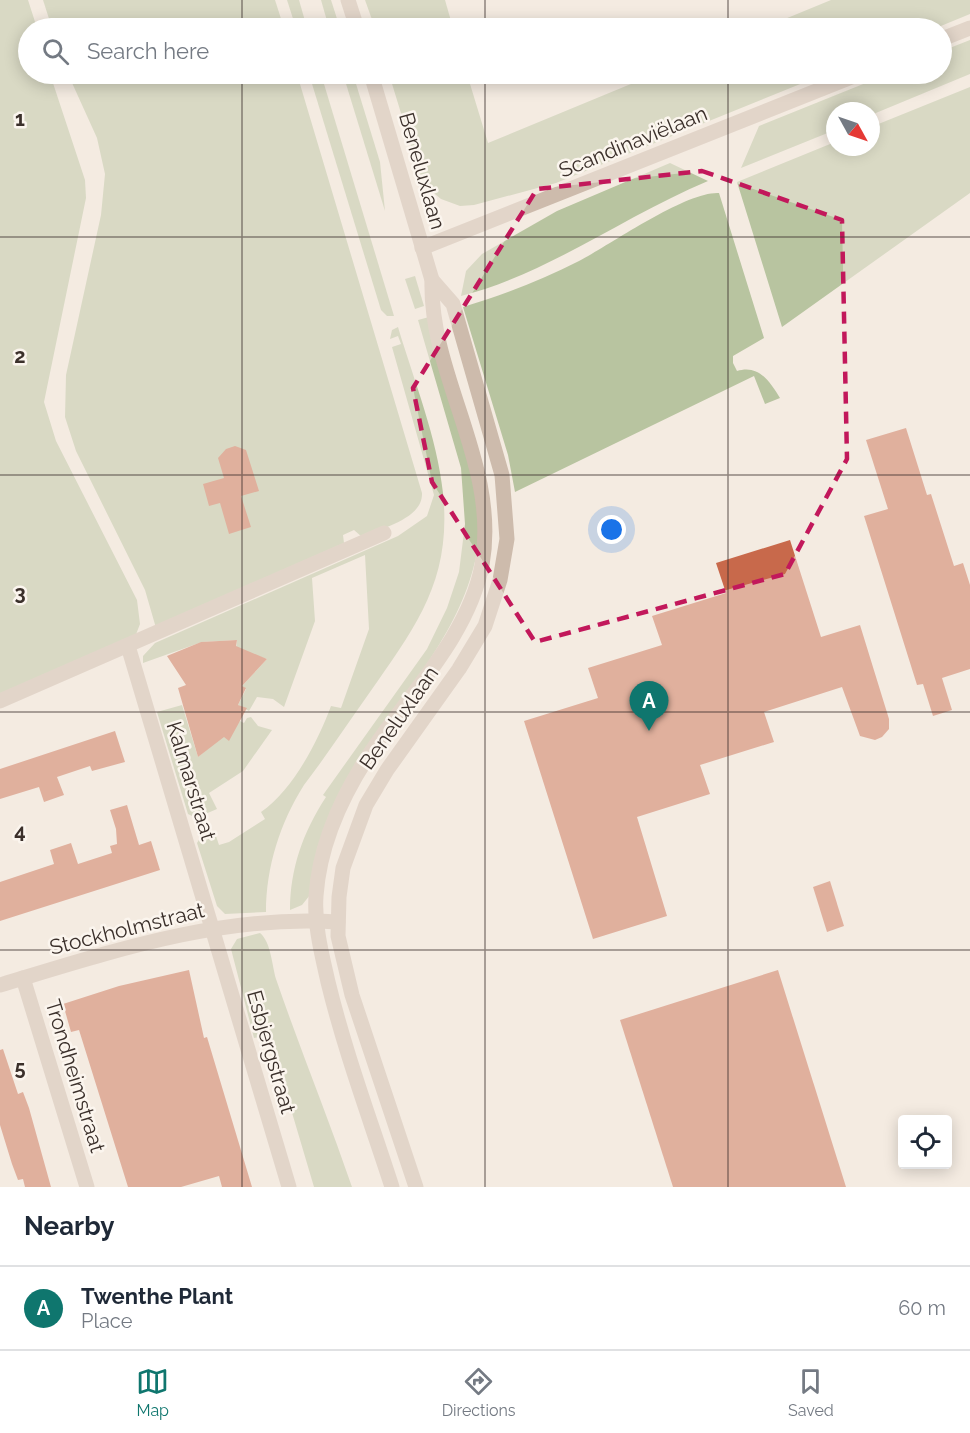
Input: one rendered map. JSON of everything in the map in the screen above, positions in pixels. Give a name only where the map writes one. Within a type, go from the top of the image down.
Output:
[{"type":"street","points":[[348,0],[354,18]]},
{"type":"street","points":[[952,35],[970,28]]},
{"type":"street","name":"Beneluxlaan","points":[[374,84],[432,280],[431,310],[471,440],[483,500],[485,523],[482,564],[475,594],[460,624],[362,765],[344,796],[333,822],[319,873],[317,921],[337,1016],[392,1187]]},
{"type":"street","name":"Scandinaviëlaan","points":[[422,248],[834,84]]},
{"type":"street","name":"Beneluxlaan","points":[[416,1187],[352,995],[338,936],[338,922],[343,868],[366,805],[387,770],[459,669],[485,626],[500,580],[507,539],[502,476],[463,338],[453,304],[432,280]]},
{"type":"street","points":[[0,701],[384,533]]},
{"type":"street","name":"Kalmarstraat","points":[[128,645],[214,928]]},
{"type":"street","name":"Stockholmstraat","points":[[0,985],[183,934],[214,928],[317,921],[338,922]]},
{"type":"street","name":"Esbjergstraat","points":[[214,928],[289,1187]]},
{"type":"street","name":"Trondheimstraat","points":[[23,978],[87,1187]]},
{"type":"highlighted area","points":[[702,171],[842,220],[847,459],[785,574],[535,642],[432,482],[413,388],[537,189]]},
{"type":"green space","points":[[0,0],[28,0],[34,18],[18,18],[18,84],[53,84],[85,180],[86,198],[44,402],[56,441],[137,600],[140,624],[135,637],[0,695]]},
{"type":"green space","points":[[43,0],[275,0],[281,18],[49,18]]},
{"type":"green space","points":[[287,0],[299,0],[304,18],[293,18]]},
{"type":"green space","points":[[321,0],[331,0],[337,18],[326,18]]},
{"type":"green space","points":[[365,0],[445,0],[450,18],[371,18]]},
{"type":"green space","points":[[831,0],[970,0],[970,14],[952,21],[952,18],[787,18]]},
{"type":"green space","points":[[970,40],[970,74],[952,81],[952,47]]},
{"type":"green space","points":[[73,84],[300,84],[422,493],[416,510],[400,521],[362,537],[354,530],[343,535],[344,543],[156,628],[145,590],[76,451],[65,417],[66,375],[101,215],[105,174],[97,138]]},
{"type":"green space","points":[[312,84],[324,84],[394,316],[387,316],[381,310]]},
{"type":"green space","points":[[346,84],[356,84],[380,162],[385,211]]},
{"type":"green space","points":[[392,84],[470,84],[488,143],[631,84],[800,84],[556,183],[474,205],[460,206],[441,199],[429,189],[419,172]]},
{"type":"green space","points":[[863,84],[946,84],[880,111],[880,102],[826,102],[826,134],[741,168],[759,126]]},
{"type":"green space","points":[[970,87],[970,193],[782,327],[737,182],[826,146],[826,156],[880,156],[880,123]]},
{"type":"green space","points":[[670,163],[708,181],[646,210],[556,259],[494,286],[461,296],[466,271],[482,254],[557,211]]},
{"type":"green space","points":[[719,193],[764,338],[733,356],[733,363],[737,371],[745,369],[758,372],[780,398],[765,404],[754,376],[515,492],[508,455],[463,307],[551,275],[668,209],[705,195]]},
{"type":"green space","points":[[415,276],[424,306],[415,309],[405,279]]},
{"type":"green space","points":[[429,317],[460,413],[478,487],[479,541],[473,569],[464,597],[437,649],[356,767],[343,797],[310,895],[302,905],[290,910],[292,880],[299,851],[326,797],[323,795],[427,649],[447,608],[459,572],[465,524],[461,468],[418,320]]},
{"type":"green space","points":[[398,327],[430,430],[440,472],[444,524],[442,552],[436,577],[416,623],[295,800],[276,846],[269,879],[266,912],[225,914],[217,906],[197,843],[202,835],[215,833],[219,845],[229,842],[265,819],[261,812],[273,803],[294,778],[312,749],[331,706],[341,708],[369,629],[365,555],[312,578],[315,621],[284,707],[273,699],[257,697],[249,711],[238,705],[246,689],[242,686],[267,659],[236,649],[237,640],[202,642],[143,663],[143,656],[155,643],[398,536],[427,516],[434,495],[392,347],[401,344],[398,336],[390,339],[392,330]]},
{"type":"green space","points":[[182,705],[198,757],[240,721],[244,723],[247,718],[251,717],[258,726],[272,730],[243,771],[209,793],[217,809],[196,818],[188,814],[157,712]]},
{"type":"green space","points":[[260,933],[267,942],[276,979],[352,1187],[314,1187],[269,1035],[254,1038],[231,949],[237,939]]},
{"type":"building","points":[[906,428],[927,495],[931,494],[954,566],[963,563],[970,585],[970,669],[942,678],[952,710],[933,716],[923,684],[917,685],[864,516],[888,509],[866,440]]},
{"type":"building","points":[[235,446],[246,450],[259,491],[241,496],[251,527],[229,534],[220,503],[209,506],[203,484],[224,478],[218,458],[226,449]]},
{"type":"building","points":[[790,540],[821,637],[860,625],[889,719],[889,729],[882,737],[875,740],[860,736],[842,687],[764,712],[774,742],[700,765],[710,794],[637,817],[667,916],[593,939],[524,721],[598,698],[588,668],[662,645],[652,616],[726,593],[716,563]]},
{"type":"building","points":[[237,640],[236,646],[267,659],[242,686],[246,688],[238,705],[247,708],[229,741],[224,737],[198,757],[178,688],[186,685],[167,656],[201,642]]},
{"type":"building","points":[[115,731],[125,762],[92,771],[90,766],[57,777],[64,795],[44,802],[39,787],[0,799],[0,769]]},
{"type":"building","points":[[127,805],[139,845],[151,841],[160,870],[0,921],[0,882],[54,864],[50,850],[71,843],[78,864],[112,853],[110,846],[117,844],[116,829],[110,810]]},
{"type":"building","points":[[830,881],[844,926],[827,932],[813,887]]},
{"type":"building","points":[[189,970],[204,1038],[207,1037],[252,1187],[222,1187],[219,1176],[181,1187],[128,1187],[79,1030],[71,1032],[63,1004],[119,986]]},
{"type":"building","points":[[778,970],[846,1187],[673,1187],[620,1020]]},
{"type":"building","points":[[3,1049],[18,1094],[23,1092],[29,1108],[51,1187],[25,1187],[23,1179],[18,1180],[12,1164],[0,1125],[0,1050]]},
{"type":"place","name":"Twenthe Plant","points":[[649,731]]}]
